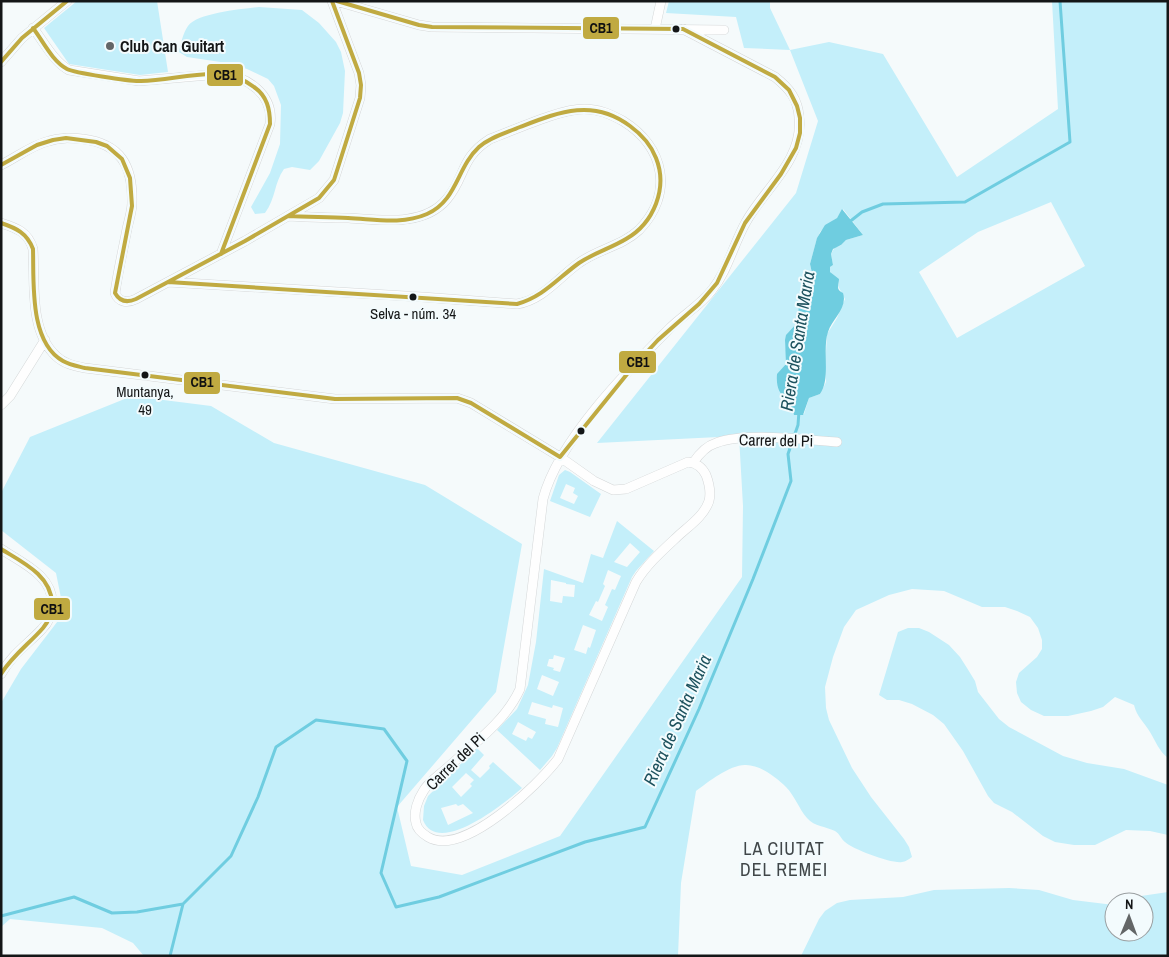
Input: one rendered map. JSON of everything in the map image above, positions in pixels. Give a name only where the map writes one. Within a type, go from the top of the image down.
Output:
[{"type":"street","points":[[1,62],[34,28],[67,1]]},
{"type":"street","points":[[334,1],[432,27],[724,30]]},
{"type":"street","points":[[1,165],[34,146],[60,138],[88,140],[112,149],[124,160],[131,175],[132,205],[116,285],[116,296],[120,300],[129,302],[221,254],[319,198],[334,180],[360,98],[361,79],[334,1]]},
{"type":"street","points":[[655,29],[660,1]]},
{"type":"street","points":[[34,28],[58,62],[69,70],[139,81],[228,74],[248,82],[261,92],[270,110],[270,124],[221,254]]},
{"type":"street","points":[[1,223],[24,232],[32,244],[36,316],[40,331],[56,356],[72,365],[335,399],[457,398],[471,403],[560,456],[608,394],[672,326],[711,292],[725,270],[744,224],[786,166],[798,140],[799,112],[794,97],[783,84],[775,77],[683,29]]},
{"type":"street","points":[[168,282],[525,303],[552,287],[582,261],[609,249],[638,230],[655,205],[662,178],[657,158],[648,144],[634,129],[607,113],[579,109],[563,112],[490,139],[472,153],[444,202],[423,215],[387,220],[288,216]]},
{"type":"street","points":[[1,405],[10,396],[45,340]]},
{"type":"street","name":"Carrer del Pi","points":[[693,463],[706,448],[716,443],[751,438],[837,442]]},
{"type":"street","name":"Carrer del Pi","points":[[560,456],[594,481],[613,490],[626,489],[682,464],[693,463],[703,469],[708,479],[710,488],[708,502],[696,521],[650,564],[636,582],[558,760],[522,798],[485,825],[445,842],[433,839],[420,831],[415,821],[417,804],[423,791],[501,718],[514,702],[520,689],[543,499],[549,479],[560,456]]},
{"type":"street","points":[[1,549],[41,575],[49,586],[52,601],[51,615],[45,626],[10,659],[1,674]]},
{"type":"shaded area","name":"Club Can Guitart","points":[[77,1],[157,1],[168,72],[140,75],[69,64],[44,28]]},
{"type":"shaded area","points":[[669,1],[770,1],[770,8],[790,50],[744,48],[736,17],[666,13]]},
{"type":"shaded area","points":[[1052,1],[1168,1],[1168,758],[1160,749],[1134,705],[1115,697],[1103,707],[1068,716],[1044,716],[1031,710],[1021,702],[1017,693],[1016,682],[1019,673],[1037,657],[1042,649],[1042,640],[1038,628],[1030,617],[1005,607],[982,607],[944,591],[912,589],[889,595],[856,610],[844,627],[825,687],[826,708],[829,720],[852,768],[871,797],[904,839],[912,857],[904,862],[897,862],[872,855],[849,845],[835,831],[810,821],[789,791],[773,776],[757,767],[740,765],[734,767],[720,774],[696,791],[681,883],[678,956],[144,956],[133,943],[102,928],[10,919],[1,927],[1,703],[21,669],[64,613],[56,573],[1,530],[1,493],[30,437],[132,396],[211,406],[274,443],[425,485],[522,544],[496,692],[397,807],[411,866],[462,875],[560,836],[742,577],[743,506],[739,436],[597,443],[796,193],[818,121],[790,50],[829,42],[883,54],[957,177],[1058,109]],"holes":[[[1051,202],[1085,266],[957,338],[919,272],[978,232]],[[843,209],[863,235],[846,240],[840,246],[835,247],[831,254],[833,265],[830,267],[830,272],[839,281],[838,286],[845,299],[837,318],[827,334],[826,382],[820,394],[809,398],[804,414],[794,414],[782,369],[786,364],[787,358],[785,343],[788,333],[796,324],[799,306],[812,273],[810,264],[820,232],[837,218]]]},
{"type":"shaded area","points":[[259,7],[302,10],[319,23],[336,42],[341,52],[345,71],[343,113],[340,123],[319,161],[310,170],[292,167],[284,169],[278,180],[269,207],[265,213],[255,214],[251,207],[270,173],[280,144],[281,105],[274,86],[268,79],[247,69],[227,63],[187,57],[179,52],[182,38],[188,26],[193,22],[221,12]]},
{"type":"shaded area","points":[[565,470],[570,472],[601,494],[590,517],[550,501],[559,475]],"holes":[[[566,484],[575,488],[573,493],[578,496],[574,504],[560,498]]]},
{"type":"shaded area","points":[[617,521],[654,551],[632,577],[557,748],[540,770],[497,730],[517,709],[528,685],[536,642],[544,569],[583,583],[591,554],[603,558]],"holes":[[[630,543],[640,552],[627,567],[614,562]],[[608,570],[621,576],[615,590],[612,589],[605,605],[608,607],[602,621],[589,615],[596,601],[598,602],[605,586],[603,584]],[[551,580],[575,585],[574,597],[563,596],[562,603],[550,601]],[[583,625],[596,630],[586,654],[574,650]],[[554,655],[565,658],[560,672],[547,666],[549,659],[553,659]],[[542,675],[559,682],[553,696],[537,689]],[[532,702],[552,708],[553,705],[563,708],[558,727],[545,724],[546,719],[528,714]],[[518,722],[536,732],[532,739],[528,737],[526,741],[512,734]]]},
{"type":"shaded area","points":[[908,628],[919,628],[929,632],[949,645],[967,668],[975,681],[978,692],[999,719],[1009,727],[1063,756],[1087,763],[1124,769],[1168,785],[1168,835],[1150,831],[1126,830],[1095,845],[1074,845],[1055,842],[1043,836],[1012,812],[994,803],[988,796],[963,751],[944,724],[933,715],[912,704],[899,700],[887,700],[879,695],[898,632]]},
{"type":"shaded area","points":[[477,748],[484,755],[471,770],[480,778],[493,762],[522,788],[472,824],[443,833],[431,830],[423,820],[424,806],[428,796]],"holes":[[[466,773],[474,780],[470,784],[472,786],[461,797],[452,787]],[[456,804],[458,806],[463,804],[473,813],[448,825],[441,808]]]},
{"type":"shaded area","points":[[1009,888],[1039,890],[1073,900],[1104,904],[1104,942],[1154,942],[1154,894],[1168,892],[1168,956],[801,956],[819,919],[825,911],[837,903],[850,900],[903,897],[934,890]]},
{"type":"water","points":[[842,209],[863,235],[846,240],[833,249],[831,254],[833,265],[830,267],[830,272],[839,279],[838,288],[843,293],[844,298],[842,309],[830,327],[826,339],[826,372],[823,388],[820,394],[809,398],[803,415],[794,415],[790,404],[778,389],[777,382],[777,374],[786,364],[786,335],[796,324],[799,306],[812,273],[810,264],[817,238],[825,225],[837,218]]},
{"type":"waterway","name":"Riera de Santa Maria","points":[[848,223],[862,212],[883,204],[965,202],[1070,142],[1060,1]]},
{"type":"waterway","name":"Riera de Santa Maria","points":[[170,956],[183,904],[231,856],[258,797],[276,747],[316,720],[384,729],[407,761],[381,873],[396,907],[439,897],[585,842],[645,827],[699,709],[791,481],[788,454],[798,425],[799,411]]},
{"type":"waterway","points":[[1,916],[74,897],[112,913],[137,912],[183,904]]},
{"type":"transit line","name":"CB1","points":[[1,62],[22,38],[67,1]]},
{"type":"transit line","name":"CB1","points":[[1,165],[37,145],[66,138],[96,142],[107,146],[122,159],[130,178],[132,206],[115,293],[124,301],[136,299],[245,241],[319,198],[334,180],[360,98],[361,85],[359,73],[332,1]]},
{"type":"transit line","name":"CB1","points":[[1,223],[20,232],[31,243],[33,249],[34,294],[39,326],[44,340],[52,352],[68,364],[85,368],[335,399],[457,398],[471,403],[560,457],[632,368],[658,340],[699,304],[717,283],[745,223],[781,174],[796,148],[800,133],[800,118],[797,106],[789,90],[775,77],[683,29],[432,27],[419,25],[337,1]]},
{"type":"transit line","name":"CB1","points":[[33,28],[57,61],[72,71],[139,81],[198,75],[227,75],[241,79],[262,94],[268,108],[270,124],[221,254]]},
{"type":"transit line","name":"CB1","points":[[168,282],[517,304],[535,297],[585,259],[626,239],[636,232],[644,224],[656,204],[659,193],[659,169],[654,153],[648,144],[630,126],[616,117],[603,112],[576,110],[548,117],[488,140],[472,155],[445,201],[427,214],[398,220],[288,216]]},
{"type":"transit line","name":"CB1","points":[[1,549],[26,564],[41,577],[47,585],[52,603],[50,616],[45,625],[1,674]]},
{"type":"place","name":"Club Can Guitart","points":[[110,46]]},
{"type":"place","name":"Selva - núm. 34","points":[[413,297]]},
{"type":"place","name":"Muntanya, 49","points":[[145,375]]},
{"type":"district","name":"LA CIUTAT DEL REMEI","points":[[784,858]]}]
